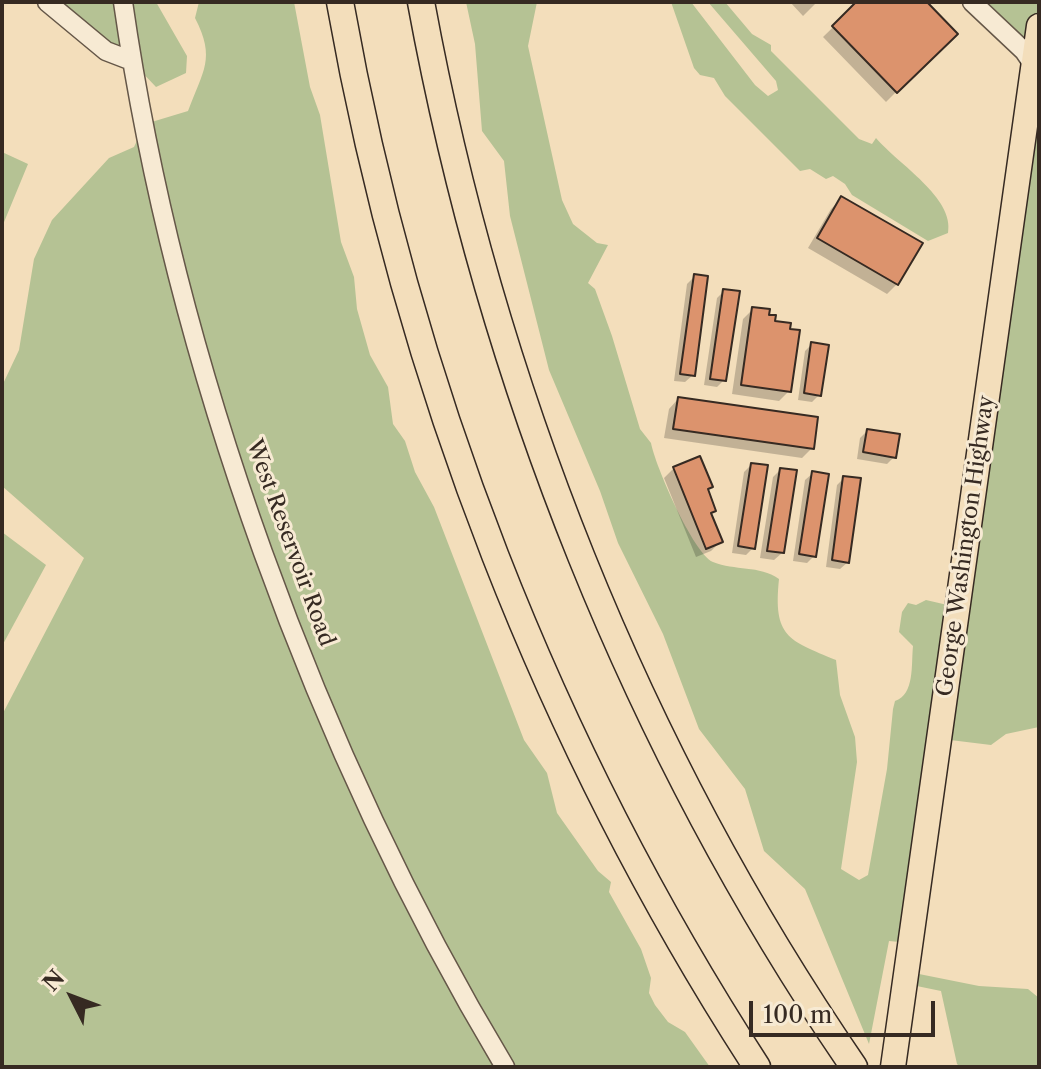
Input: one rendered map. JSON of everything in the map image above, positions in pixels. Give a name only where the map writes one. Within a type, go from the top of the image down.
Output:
[{"type":"highway","points":[[340,2],[369,146],[403,279],[452,439],[499,567],[547,679],[613,816],[685,949],[757,1067]]},
{"type":"highway","points":[[421,2],[446,125],[492,299],[533,428],[580,554],[635,680],[696,804],[779,949],[854,1067]]},
{"type":"main road","name":"George Washington Highway","points":[[894,1056],[1036,68],[1039,26]]},
{"type":"street","points":[[47,2],[106,51],[132,61]]},
{"type":"street","name":"West Reservoir Road","points":[[123,2],[132,61],[171,243],[199,344],[286,608],[371,810],[505,1067]]},
{"type":"street","points":[[972,2],[1036,68]]},
{"type":"green space","points":[[45,2],[156,2],[187,56],[186,73],[156,87],[137,67],[108,51]]},
{"type":"green space","points":[[199,2],[294,2],[310,87],[320,115],[341,242],[354,277],[357,309],[370,355],[388,387],[393,424],[405,441],[415,472],[434,507],[524,740],[547,773],[557,813],[598,871],[611,882],[609,892],[641,949],[651,978],[649,993],[655,1005],[668,1022],[685,1032],[710,1067],[2,1067],[2,715],[84,558],[2,486],[2,386],[19,350],[34,259],[52,220],[109,158],[134,147],[145,124],[188,111],[206,55],[195,18]]},
{"type":"green space","points":[[466,2],[537,2],[528,46],[562,200],[573,224],[597,243],[608,245],[588,283],[595,289],[612,336],[640,429],[651,443],[667,488],[695,543],[713,562],[763,572],[779,579],[779,613],[787,634],[806,647],[836,660],[840,695],[855,737],[857,762],[841,869],[859,880],[868,875],[887,769],[895,701],[906,692],[911,678],[913,646],[899,632],[902,612],[908,603],[916,605],[926,600],[956,607],[1039,78],[1039,727],[1006,734],[991,745],[942,739],[910,943],[889,941],[869,1044],[805,889],[764,851],[745,789],[699,729],[663,634],[618,543],[600,491],[549,370],[510,216],[504,161],[482,131],[475,44]]},
{"type":"green space","points":[[671,2],[691,2],[755,85],[768,96],[778,90],[776,81],[708,2],[725,2],[752,34],[771,45],[771,51],[859,139],[872,144],[876,138],[923,182],[943,207],[948,220],[948,233],[928,241],[852,195],[845,184],[833,176],[826,179],[810,169],[800,171],[725,96],[714,78],[700,75],[694,68]]},
{"type":"green space","points":[[971,2],[1039,2],[1037,52]]},
{"type":"green space","points":[[2,152],[28,164],[2,227]]},
{"type":"green space","points":[[2,532],[46,565],[2,646]]},
{"type":"green space","points":[[909,972],[979,986],[1028,989],[1039,998],[1039,1067],[960,1067],[941,991],[907,984]]},
{"type":"building","points":[[856,2],[927,2],[958,34],[897,93],[832,26]]},
{"type":"building","points":[[841,196],[923,243],[898,285],[817,238]]},
{"type":"building","points":[[694,274],[708,276],[695,376],[680,374]]},
{"type":"building","points":[[723,289],[740,291],[726,381],[710,379]]},
{"type":"building","points":[[752,307],[770,309],[769,315],[776,315],[775,321],[791,323],[790,329],[800,330],[791,392],[741,385]]},
{"type":"building","points":[[811,342],[829,345],[821,396],[804,393]]},
{"type":"building","points":[[678,397],[818,417],[814,449],[673,429]]},
{"type":"building","points":[[867,429],[900,434],[896,458],[863,452]]},
{"type":"building","points":[[700,456],[713,487],[708,489],[716,511],[711,513],[723,542],[706,549],[673,467]]},
{"type":"building","points":[[751,463],[768,465],[755,549],[738,546]]},
{"type":"building","points":[[780,468],[797,470],[784,553],[767,551]]},
{"type":"building","points":[[812,471],[829,474],[816,557],[799,554]]},
{"type":"building","points":[[843,476],[861,478],[849,563],[832,560]]}]
